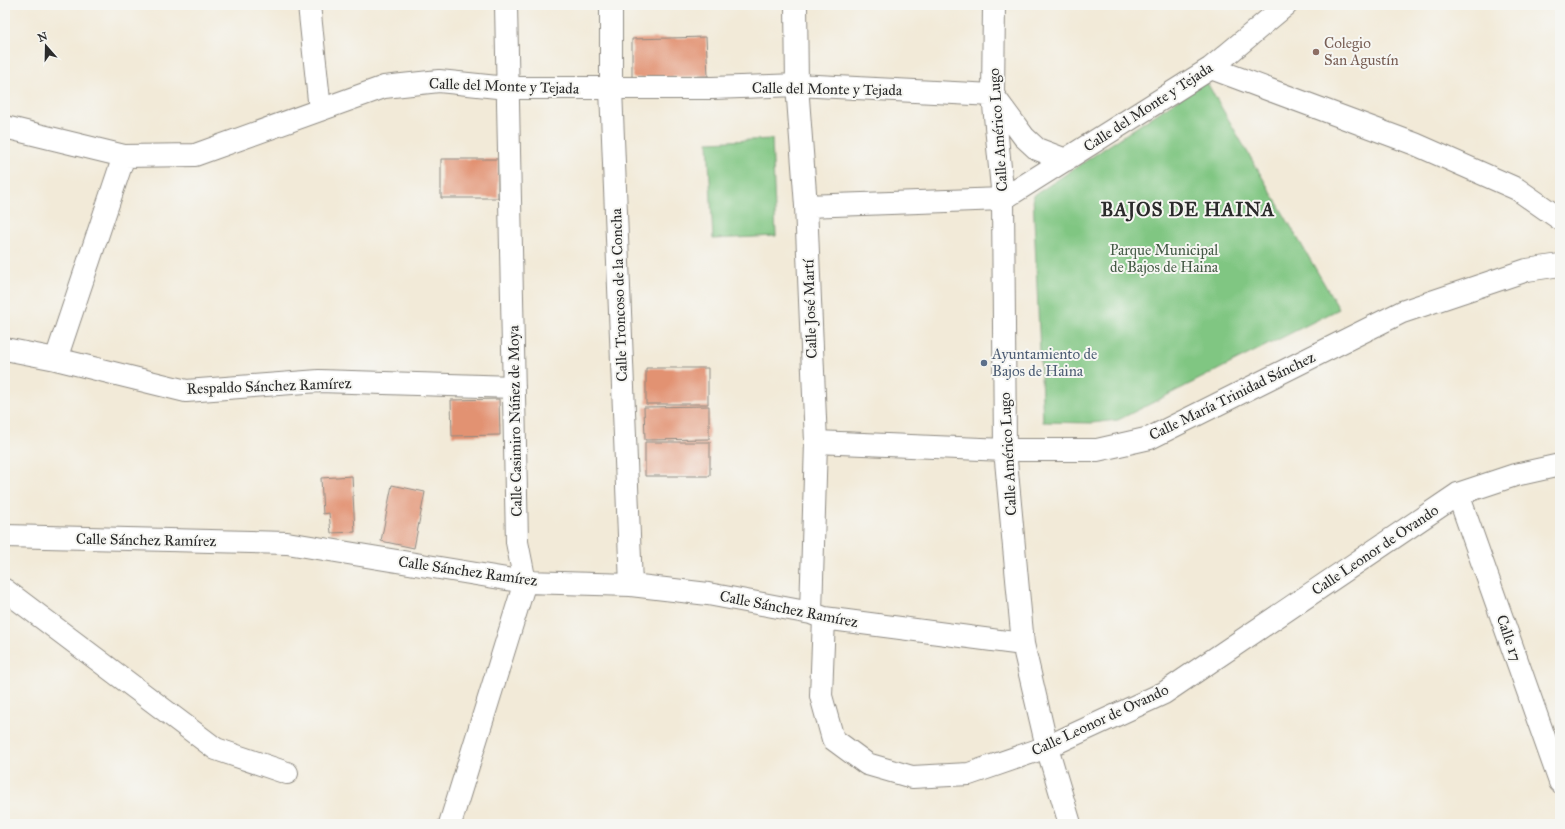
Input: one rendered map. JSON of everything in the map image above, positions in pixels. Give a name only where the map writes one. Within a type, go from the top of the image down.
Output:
[{"type":"street","points":[[309,5],[320,110]]},
{"type":"street","name":"Calle Casimiro Núñez de Moya","points":[[450,824],[525,582],[517,542],[506,5]]},
{"type":"street","name":"Calle Troncoso de la Concha","points":[[611,5],[611,89],[631,585]]},
{"type":"street","name":"Calle José Martí","points":[[796,5],[797,85],[806,206],[816,442],[817,616]]},
{"type":"street","name":"Calle Américo Lugo","points":[[994,5],[994,96],[1003,199],[1005,450],[1023,644],[1047,747],[1070,824]]},
{"type":"street","name":"Calle del Monte y Tejada","points":[[1003,199],[1211,68],[1286,5]]},
{"type":"street","points":[[1211,68],[1415,144],[1517,190],[1560,219]]},
{"type":"street","name":"Calle del Monte y Tejada","points":[[5,127],[124,156],[195,155],[384,87],[439,81],[507,88],[611,89],[797,85],[994,96]]},
{"type":"street","points":[[994,96],[1024,137],[1038,149],[1066,160]]},
{"type":"street","points":[[56,359],[124,156]]},
{"type":"street","points":[[806,206],[1003,199]]},
{"type":"street","name":"Calle María Trinidad Sánchez","points":[[816,442],[1005,450],[1097,450],[1150,438],[1402,312],[1527,270],[1560,265]]},
{"type":"street","name":"Respaldo Sánchez Ramírez","points":[[5,348],[186,391],[319,381],[514,387]]},
{"type":"street","name":"Calle Leonor de Ovando","points":[[817,616],[821,696],[833,738],[867,764],[912,777],[969,774],[1047,747],[1164,693],[1458,494],[1515,475],[1560,464]]},
{"type":"street","name":"Calle 17","points":[[1458,494],[1560,782]]},
{"type":"street","name":"Calle Sánchez Ramírez","points":[[5,536],[287,543],[525,582],[631,585],[708,594],[817,616],[1023,644]]},
{"type":"street","points":[[5,590],[216,749],[287,773]]},
{"type":"green space","name":"Parque Municipal de Bajos de Haina","points":[[1206,81],[1339,309],[1118,420],[1092,423],[1043,422],[1033,196]]},
{"type":"green space","points":[[772,139],[776,236],[713,239],[708,142]]},
{"type":"building","points":[[706,37],[708,76],[632,78],[632,39]]},
{"type":"building","points":[[441,159],[498,159],[498,198],[441,198]]},
{"type":"building","points":[[646,368],[708,368],[708,404],[646,404]]},
{"type":"building","points":[[499,399],[500,435],[452,436],[451,400]]},
{"type":"building","points":[[709,406],[709,439],[645,440],[644,407]]},
{"type":"building","points":[[645,442],[710,442],[710,476],[645,476]]},
{"type":"building","points":[[352,476],[355,532],[331,533],[329,513],[323,514],[321,478]]},
{"type":"building","points":[[392,485],[425,492],[414,548],[381,541]]},
{"type":"place","name":"Colegio San Agustín","points":[[1316,52]]},
{"type":"place","name":"Ayuntamiento de Bajos de Haina","points":[[984,363]]},
{"type":"district","name":"BAJOS DE HAINA","points":[[1188,209]]}]
